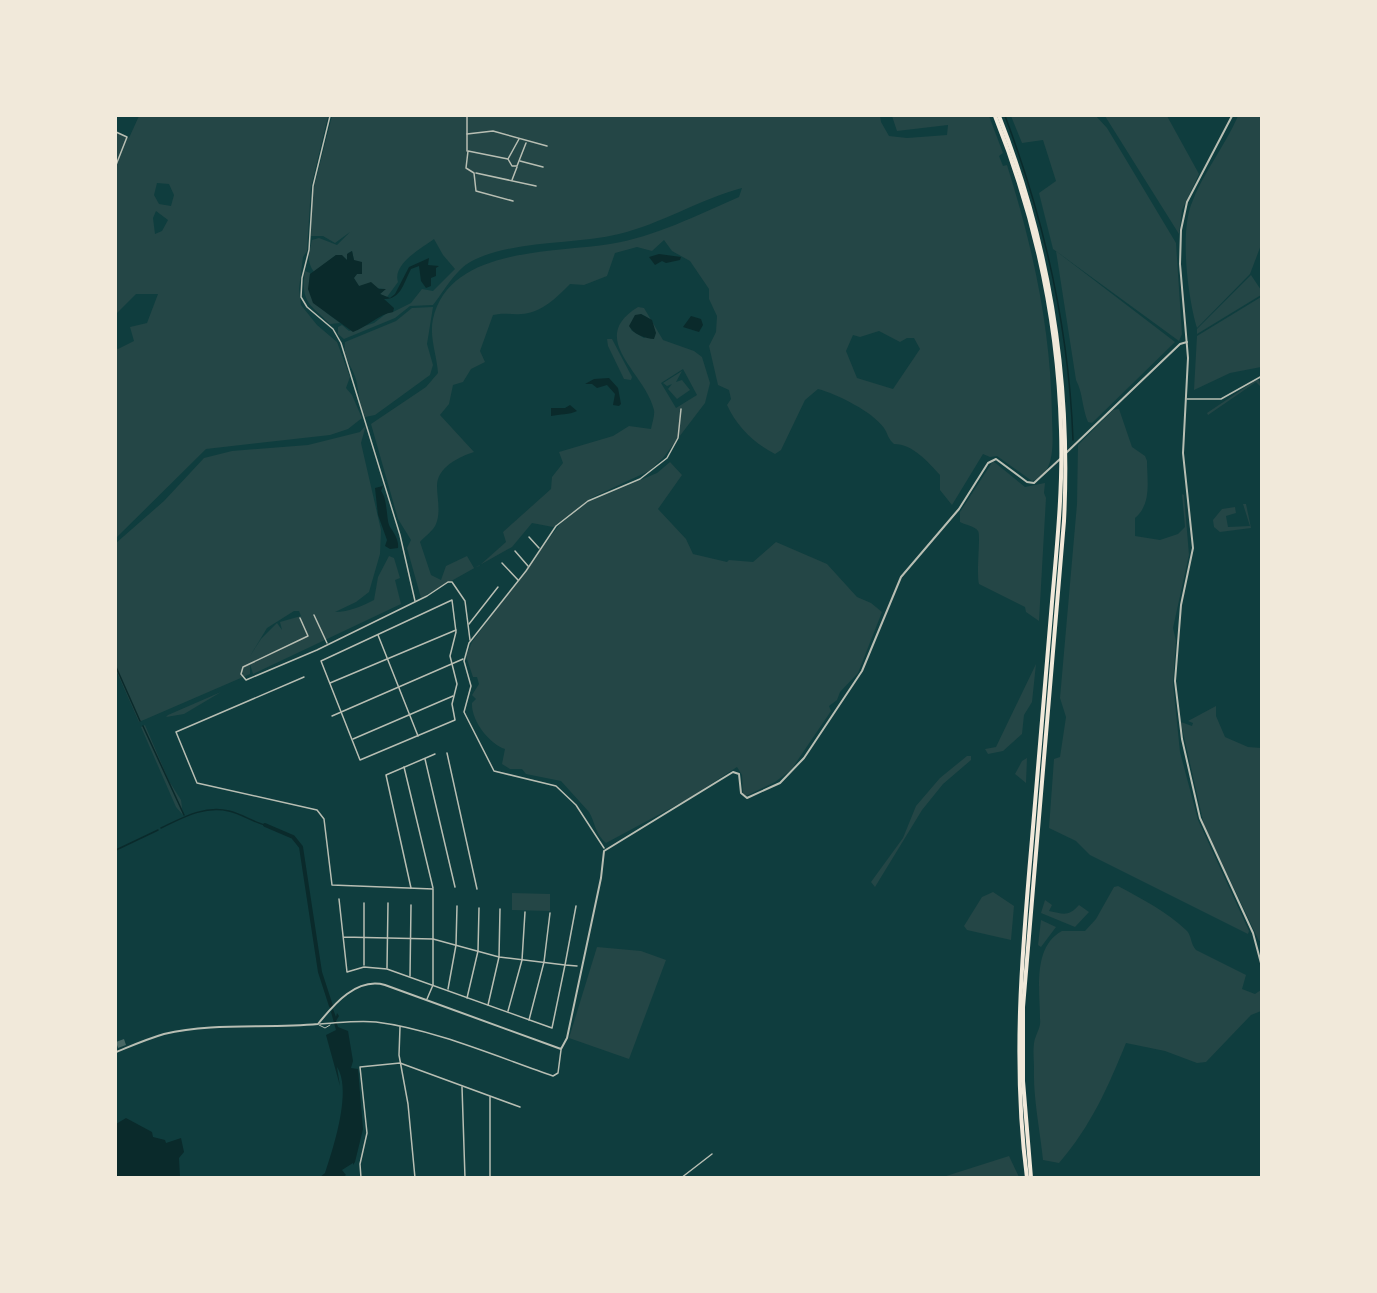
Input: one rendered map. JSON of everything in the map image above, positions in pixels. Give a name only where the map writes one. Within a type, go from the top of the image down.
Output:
[{"type":"highway","points":[[997,116],[1026,207],[1045,282],[1058,377],[1064,448],[1019,995],[1019,1093],[1029,1178]]},
{"type":"street","points":[[330,116],[313,186],[309,250],[302,278],[302,297],[307,307],[333,329],[341,343],[400,534],[415,600]]},
{"type":"street","points":[[467,116],[466,168],[473,172],[536,186]]},
{"type":"street","points":[[1232,116],[1187,202],[1183,216],[1180,264],[1187,342],[1182,453],[1193,548],[1180,610],[1175,681],[1178,715],[1200,818],[1253,933],[1262,967]]},
{"type":"street","points":[[467,134],[493,131],[547,146]]},
{"type":"street","points":[[116,132],[127,137],[116,165]]},
{"type":"street","points":[[508,159],[520,139]]},
{"type":"street","points":[[512,180],[526,142]]},
{"type":"street","points":[[466,152],[473,150],[508,159]]},
{"type":"street","points":[[508,159],[509,164],[517,166]]},
{"type":"street","points":[[519,161],[543,166]]},
{"type":"street","points":[[473,172],[476,192],[513,201]]},
{"type":"street","points":[[605,849],[684,804],[733,772],[739,774],[741,793],[745,798],[783,780],[804,758],[862,671],[901,577],[959,509],[991,459],[998,460],[1028,482],[1038,481],[1172,352],[1187,342]]},
{"type":"street","points":[[1185,400],[1221,399],[1261,378]]},
{"type":"street","points":[[116,1052],[164,1035],[238,1026],[370,1022],[400,1027],[482,1051],[553,1076],[558,1073],[561,1049],[567,1038],[605,849],[576,805],[556,786],[494,771],[464,712],[471,684],[464,659],[470,641],[529,567],[556,526],[588,501],[640,479],[663,462],[678,438],[681,409]]},
{"type":"street","points":[[529,537],[540,548]]},
{"type":"street","points":[[515,552],[529,567]]},
{"type":"street","points":[[502,563],[518,580]]},
{"type":"street","points":[[300,618],[308,636],[243,667],[241,674],[246,680],[327,644],[452,582],[465,601],[470,641]]},
{"type":"street","points":[[468,624],[498,587]]},
{"type":"street","points":[[452,600],[456,630],[450,654],[457,684],[454,696],[454,722],[363,761],[360,760],[322,660],[377,634],[452,600]]},
{"type":"street","points":[[314,615],[327,644]]},
{"type":"street","points":[[330,683],[456,630]]},
{"type":"street","points":[[377,634],[418,737]]},
{"type":"street","points":[[332,716],[464,659]]},
{"type":"street","points":[[304,677],[176,732],[197,783],[317,810],[324,819],[332,885],[433,889]]},
{"type":"street","points":[[352,740],[454,696]]},
{"type":"street","points":[[447,753],[477,888]]},
{"type":"street","points":[[411,889],[386,775],[435,754]]},
{"type":"street","points":[[425,758],[455,887]]},
{"type":"street","points":[[404,767],[433,889],[433,985],[427,1000]]},
{"type":"street","points":[[339,899],[347,972],[364,967],[387,969],[552,1028],[576,906]]},
{"type":"street","points":[[363,903],[364,967]]},
{"type":"street","points":[[387,969],[388,903]]},
{"type":"street","points":[[410,977],[411,905]]},
{"type":"street","points":[[448,991],[456,945],[457,906]]},
{"type":"street","points":[[467,998],[478,951],[479,908]]},
{"type":"street","points":[[488,1005],[500,957],[501,909]]},
{"type":"street","points":[[508,1012],[522,960],[525,912]]},
{"type":"street","points":[[529,1020],[544,962],[550,913]]},
{"type":"street","points":[[343,937],[434,939],[500,957],[578,966]]},
{"type":"street","points":[[318,1024],[342,999],[366,983],[381,984],[561,1049]]},
{"type":"street","points":[[400,1027],[400,1063],[416,1178]]},
{"type":"street","points":[[361,1178],[360,1164],[367,1133],[360,1067],[400,1063],[520,1107]]},
{"type":"street","points":[[462,1087],[465,1178]]},
{"type":"street","points":[[490,1096],[490,1178]]},
{"type":"street","points":[[681,1178],[712,1154]]},
{"type":"shaded area","points":[[139,116],[328,116],[311,187],[307,251],[303,257],[299,289],[301,305],[317,325],[337,342],[350,377],[346,388],[352,395],[362,418],[348,429],[330,435],[206,449],[116,538],[116,348],[134,341],[130,327],[147,323],[158,294],[136,294],[116,314],[116,132],[129,138]],"holes":[[[157,183],[169,184],[174,195],[171,206],[159,204],[154,195]],[[156,211],[168,220],[162,231],[155,234],[153,218]]]},
{"type":"shaded area","points":[[332,116],[880,116],[889,136],[907,138],[947,135],[948,125],[897,131],[892,116],[989,116],[1003,153],[999,156],[1003,166],[1007,165],[1025,227],[1039,289],[1051,384],[1053,444],[1050,463],[1040,477],[1032,481],[997,456],[990,457],[983,454],[952,505],[940,490],[940,475],[920,455],[908,447],[894,444],[879,422],[863,410],[844,399],[818,389],[805,400],[781,450],[775,454],[767,450],[747,434],[736,420],[727,405],[731,399],[729,390],[718,385],[709,346],[716,332],[717,316],[709,299],[709,289],[690,261],[672,251],[664,240],[652,251],[637,247],[615,253],[607,276],[584,285],[570,284],[548,304],[536,311],[493,315],[480,351],[485,362],[471,369],[463,382],[453,385],[449,404],[440,415],[474,452],[456,460],[441,473],[437,486],[439,510],[436,524],[420,542],[431,575],[441,580],[446,566],[467,556],[474,568],[476,567],[421,598],[407,548],[411,540],[398,519],[371,424],[426,387],[438,373],[432,326],[443,295],[460,278],[481,266],[506,258],[534,253],[627,241],[676,225],[739,197],[742,188],[711,198],[635,230],[582,240],[505,249],[488,254],[472,261],[460,270],[433,305],[410,306],[395,318],[344,339],[338,334],[338,327],[342,325],[349,331],[374,323],[387,313],[411,303],[422,289],[433,291],[455,269],[443,255],[434,239],[416,252],[399,269],[398,282],[387,297],[380,294],[385,289],[359,286],[353,278],[357,274],[352,251],[348,253],[347,260],[341,255],[336,255],[314,272],[309,260],[312,240],[319,238],[337,245],[350,232],[335,243],[323,236],[311,236],[312,195]],"holes":[[[879,331],[900,342],[907,338],[914,338],[920,349],[893,389],[857,378],[846,351],[853,335],[860,337]]]},
{"type":"shaded area","points":[[1011,116],[1096,116],[1107,128],[1176,243],[1182,334],[1179,341],[1053,249],[1039,193],[1056,181],[1043,140],[1022,143]]},
{"type":"shaded area","points":[[1105,116],[1167,116],[1199,174],[1182,210],[1179,234]]},
{"type":"shaded area","points":[[1238,116],[1261,116],[1261,245],[1250,274],[1197,328],[1186,266],[1188,218],[1201,182]]},
{"type":"shaded area","points":[[352,251],[354,260],[362,262],[362,274],[357,274],[354,278],[359,286],[371,282],[379,289],[386,289],[380,294],[390,298],[395,294],[409,267],[429,258],[428,265],[439,266],[436,268],[436,276],[431,278],[431,286],[426,288],[421,281],[419,266],[411,269],[398,293],[390,299],[384,299],[394,308],[393,312],[353,332],[313,303],[308,289],[310,274],[336,255],[342,255],[347,260],[347,254]]},
{"type":"shaded area","points":[[1056,251],[1175,342],[1092,423],[1088,422],[1076,380]]},
{"type":"shaded area","points":[[659,254],[681,257],[680,260],[666,263],[662,261],[655,265],[649,257]]},
{"type":"shaded area","points":[[305,271],[310,273],[310,291],[316,303],[340,323],[330,324],[308,302],[304,290]]},
{"type":"shaded area","points":[[1251,275],[1261,290],[1261,295],[1197,334],[1197,329]]},
{"type":"shaded area","points":[[1261,297],[1261,367],[1230,373],[1194,390],[1197,336]]},
{"type":"shaded area","points":[[433,307],[427,344],[433,365],[430,375],[375,415],[365,417],[356,379],[345,354],[345,342],[396,321],[412,308]]},
{"type":"shaded area","points":[[638,307],[644,308],[663,340],[694,351],[702,357],[710,383],[705,403],[663,458],[649,471],[591,498],[553,527],[532,523],[512,547],[481,565],[506,542],[503,532],[551,489],[552,477],[563,463],[559,452],[613,436],[629,426],[651,429],[654,410],[649,396],[623,356],[618,344],[617,331],[623,319]],"holes":[[[641,314],[650,320],[654,332],[644,338],[631,330]],[[683,369],[697,395],[676,408],[661,383]]]},
{"type":"shaded area","points":[[641,314],[652,320],[656,333],[654,339],[640,336],[629,326],[635,315]]},
{"type":"shaded area","points":[[691,316],[701,319],[703,325],[699,332],[683,327]]},
{"type":"shaded area","points":[[607,339],[612,339],[632,377],[631,380],[624,379],[608,346]]},
{"type":"shaded area","points":[[682,371],[676,382],[682,380],[690,390],[677,399],[668,389],[672,384],[667,386],[663,383]]},
{"type":"shaded area","points":[[609,378],[618,388],[621,404],[619,406],[613,405],[615,394],[607,385],[597,388],[592,384],[585,384],[594,379]]},
{"type":"shaded area","points":[[1259,380],[1261,387],[1256,382],[1208,415],[1207,413]]},
{"type":"shaded area","points":[[570,405],[577,411],[551,416],[551,408],[565,408]]},
{"type":"shaded area","points":[[1119,409],[1132,447],[1145,456],[1147,461],[1146,499],[1135,518],[1135,536],[1160,540],[1178,534],[1185,527],[1182,494],[1184,495],[1189,555],[1173,628],[1176,641],[1173,683],[1180,752],[1198,820],[1249,931],[1248,934],[1090,855],[1076,841],[1049,828],[1054,759],[1060,757],[1066,717],[1060,698],[1077,504],[1078,445],[1113,410]]},
{"type":"shaded area","points":[[366,425],[361,443],[381,530],[380,554],[369,592],[356,602],[335,612],[350,610],[374,600],[378,577],[389,556],[394,558],[400,578],[395,580],[401,604],[253,674],[250,664],[250,674],[139,722],[116,670],[116,543],[164,501],[204,458],[232,451],[308,445],[360,432]],"holes":[[[294,611],[299,611],[301,616],[280,622],[282,630],[277,623],[261,639],[250,656],[267,628]]]},
{"type":"shaded area","points":[[993,461],[1025,487],[1045,483],[1039,621],[1026,612],[1025,607],[979,584],[978,531],[960,522],[960,512]]},
{"type":"shaded area","points":[[670,462],[682,475],[658,509],[686,539],[693,554],[727,562],[729,560],[753,562],[776,542],[827,564],[857,597],[871,603],[882,612],[858,673],[840,692],[837,700],[829,706],[831,711],[791,770],[775,782],[746,796],[743,794],[742,775],[737,767],[688,799],[606,843],[597,832],[589,812],[561,781],[526,774],[522,769],[510,769],[502,764],[505,749],[493,742],[482,731],[475,717],[472,703],[476,699],[472,695],[479,684],[477,677],[473,677],[466,656],[472,642],[560,524],[588,502],[657,473]]},
{"type":"shaded area","points":[[383,486],[381,491],[398,548],[390,549],[385,546],[387,540],[378,515],[375,488]]},
{"type":"shaded area","points":[[1243,504],[1246,504],[1251,528],[1220,532],[1214,527],[1213,520],[1222,509],[1235,507],[1236,513],[1226,516],[1228,527],[1250,526]]},
{"type":"shaded area","points":[[1036,664],[1032,702],[1024,715],[1022,734],[1003,751],[988,754],[985,749],[996,747]]},
{"type":"shaded area","points":[[221,692],[184,714],[166,717],[168,715]]},
{"type":"shaded area","points":[[1216,706],[1216,716],[1225,737],[1248,747],[1261,748],[1261,940],[1259,941],[1204,825],[1182,728],[1181,722],[1192,726],[1193,723],[1188,721]]},
{"type":"shaded area","points":[[145,725],[169,781],[181,800],[183,815],[176,807],[141,727]]},
{"type":"shaded area","points":[[967,756],[971,756],[971,760],[943,784],[922,810],[875,887],[871,882],[903,838],[916,806],[940,778]]},
{"type":"shaded area","points":[[1027,758],[1026,783],[1015,774],[1022,761]]},
{"type":"shaded area","points":[[1118,886],[1154,906],[1178,923],[1188,932],[1196,950],[1246,975],[1242,989],[1255,994],[1261,990],[1261,1011],[1251,1015],[1206,1062],[1197,1063],[1165,1051],[1126,1043],[1105,1091],[1080,1135],[1059,1163],[1043,1160],[1035,1091],[1034,1052],[1040,1024],[1039,983],[1042,958],[1052,938],[1062,931],[1085,931],[1096,919],[1114,887]]},
{"type":"shaded area","points":[[993,892],[1014,906],[1011,940],[967,930],[964,926],[982,897]]},
{"type":"shaded area","points":[[512,893],[550,894],[550,911],[512,910]]},
{"type":"shaded area","points":[[1045,900],[1052,905],[1049,911],[1066,914],[1079,905],[1089,912],[1075,927],[1041,913]]},
{"type":"shaded area","points":[[1041,920],[1056,927],[1041,947],[1038,945]]},
{"type":"shaded area","points":[[597,947],[641,951],[666,960],[629,1059],[569,1038]]},
{"type":"shaded area","points":[[333,1009],[336,1017],[337,1013],[339,1016],[336,1021],[338,1027],[348,1031],[353,1061],[351,1068],[358,1069],[363,1129],[355,1162],[342,1170],[346,1175],[319,1178],[325,1173],[329,1162],[342,1104],[341,1077],[337,1067],[340,1086],[326,1035],[336,1030],[331,1012]]},
{"type":"shaded area","points":[[126,1118],[152,1132],[153,1137],[165,1140],[166,1143],[181,1138],[184,1152],[179,1158],[180,1177],[119,1178],[116,1175],[116,1124]]},
{"type":"shaded area","points":[[1009,1156],[1019,1177],[943,1177]]},
{"type":"building","points":[[124,1039],[126,1045],[118,1048],[116,1042]]},
{"type":"waterway","points":[[1005,116],[1032,194],[1052,275],[1066,357],[1073,440]]},
{"type":"waterway","points":[[116,667],[140,721]]},
{"type":"waterway","points":[[143,726],[184,815]]},
{"type":"waterway","points":[[161,828],[177,820],[211,810],[234,812],[265,825]]},
{"type":"waterway","points":[[265,825],[293,837],[301,847],[320,972],[331,1006]]},
{"type":"waterway","points":[[116,850],[158,830]]}]
